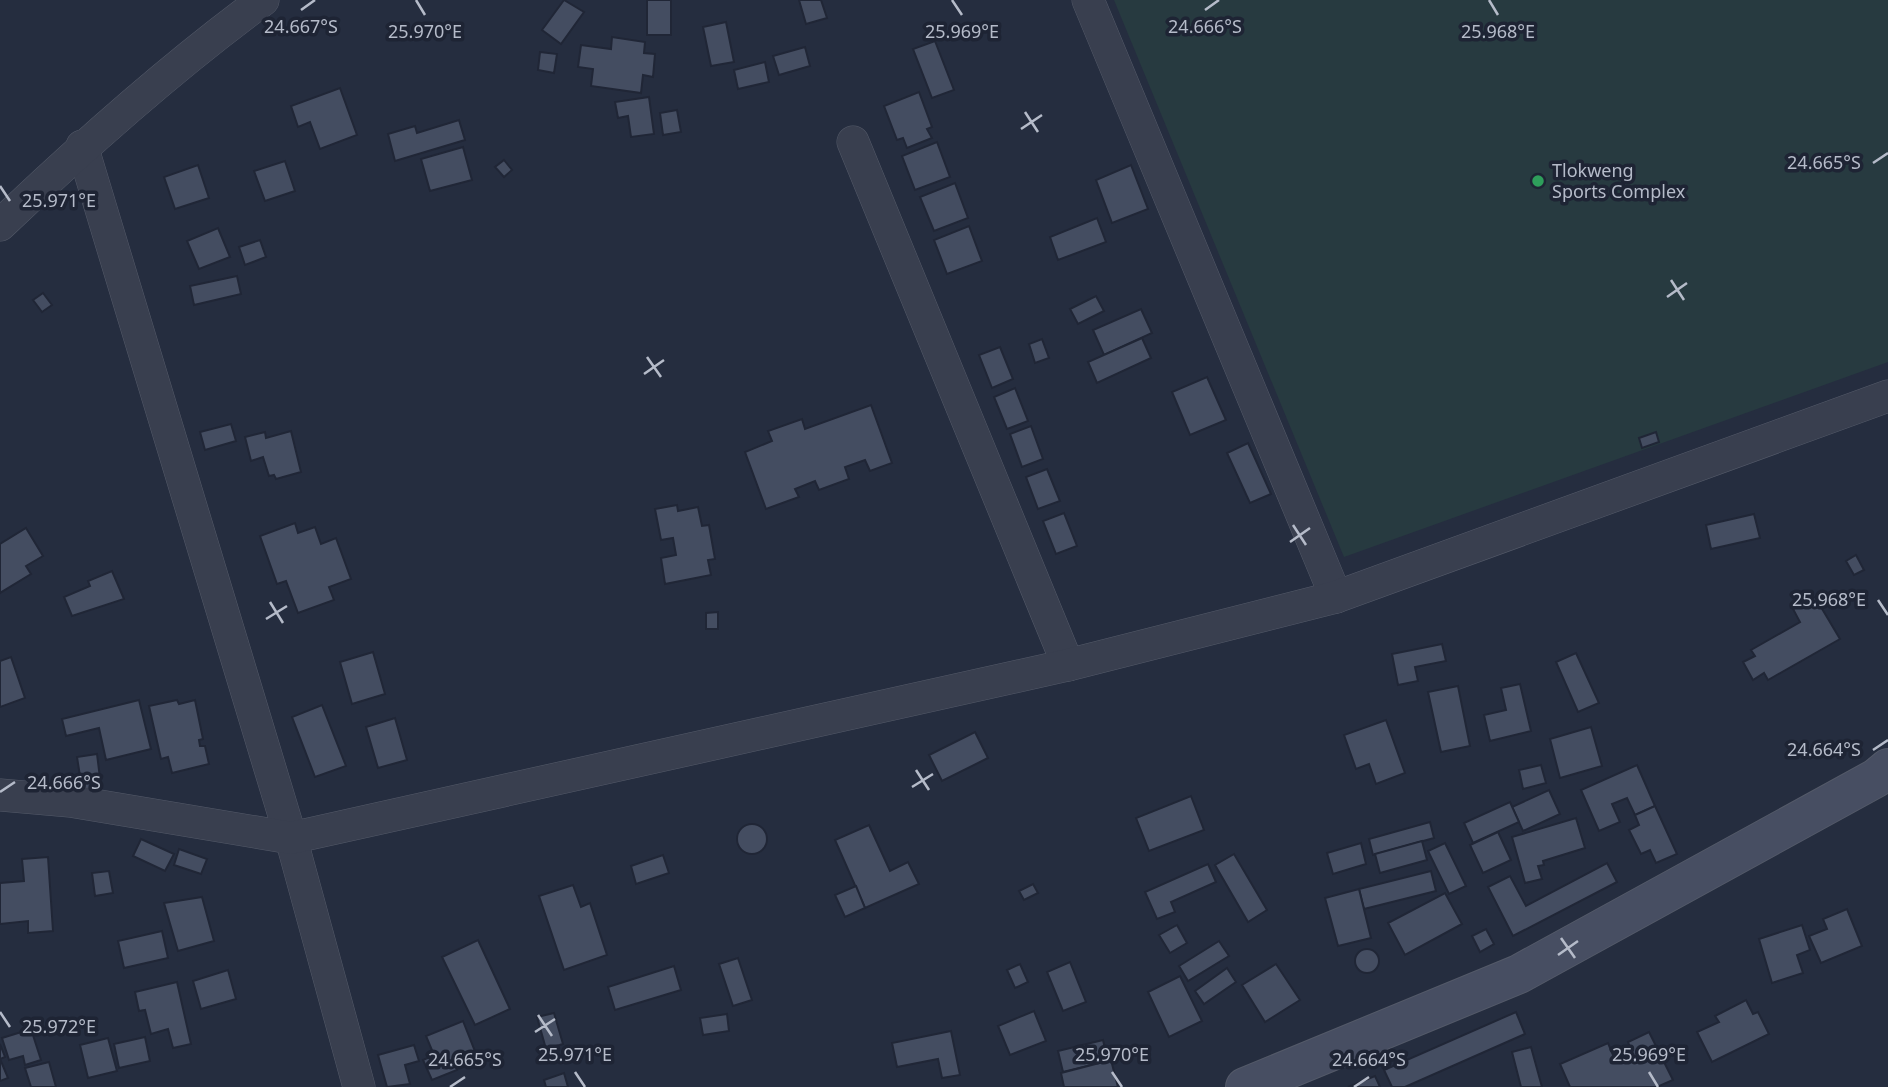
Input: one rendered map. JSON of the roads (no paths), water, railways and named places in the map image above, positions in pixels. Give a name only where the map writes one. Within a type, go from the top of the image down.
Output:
[{"type":"street","points":[[0,225],[82,146],[192,52],[263,0]]},
{"type":"street","points":[[1088,0],[1336,597]]},
{"type":"street","points":[[853,142],[1068,665]]},
{"type":"street","points":[[82,146],[291,838],[359,1087]]},
{"type":"street","points":[[0,795],[70,800],[291,838],[1068,665],[1336,597],[1888,396]]},
{"type":"street","points":[[1245,1087],[1282,1080],[1519,974],[1864,784],[1888,768]]},
{"type":"place","name":"Tlokweng Sports Complex","points":[[1538,181]]}]
